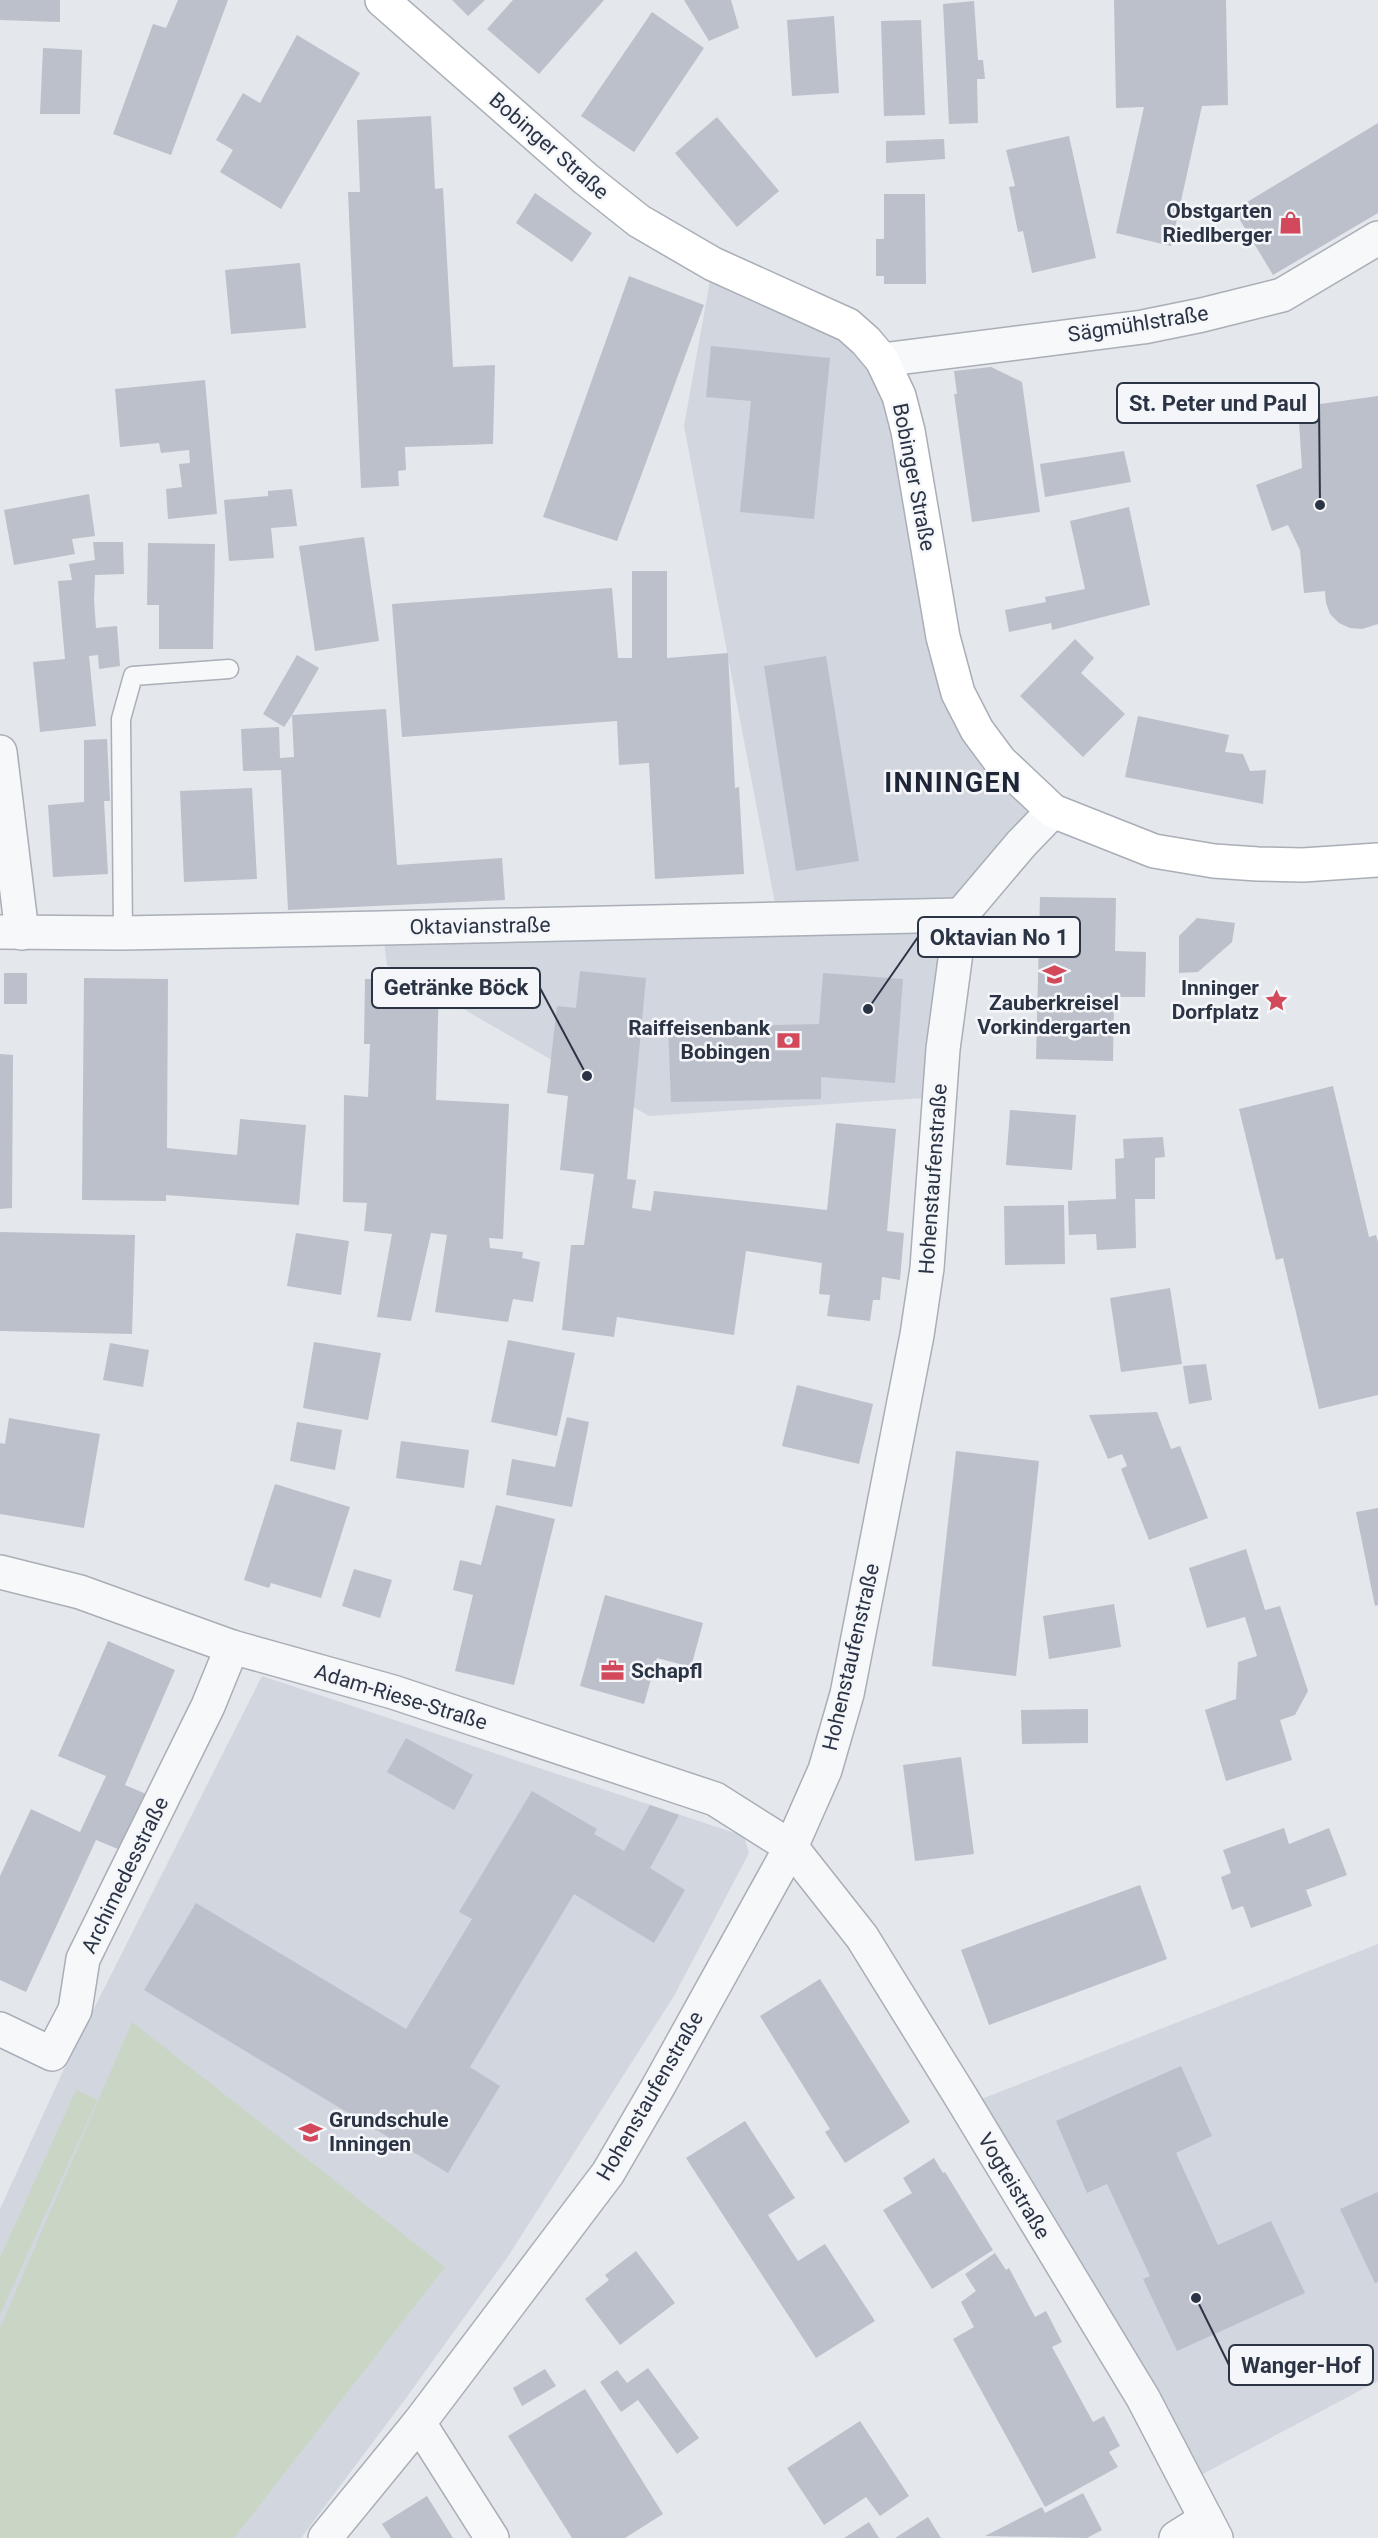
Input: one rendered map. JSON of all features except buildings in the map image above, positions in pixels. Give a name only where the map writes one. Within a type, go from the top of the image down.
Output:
[{"type":"main road","name":"Bobinger Straße","points":[[382,0],[586,179],[639,221],[712,264],[848,326],[866,341],[882,360],[899,396],[908,431],[944,637],[958,693],[977,730],[1000,761],[1053,811],[1154,851],[1214,861],[1303,865],[1378,860]]},
{"type":"street","name":"Sägmühlstraße","points":[[882,360],[1015,341],[1143,327],[1202,315],[1282,295],[1378,238]]},
{"type":"street","points":[[0,752],[11,932]]},
{"type":"street","points":[[961,915],[1022,843],[1053,811]]},
{"type":"street","name":"Oktavianstraße","points":[[11,932],[123,933],[961,915]]},
{"type":"street","name":"Hohenstaufenstraße","points":[[326,2538],[419,2423],[608,2173],[791,1847],[825,1770],[847,1694],[917,1335],[927,1268],[943,1049],[961,915]]},
{"type":"street","name":"Adam-Riese-Straße","points":[[0,1572],[80,1592],[232,1647],[393,1692],[715,1799],[791,1847]]},
{"type":"street","name":"Archimedesstraße","points":[[0,2029],[52,2054],[75,2010],[83,1959],[208,1706],[232,1647]]},
{"type":"street","name":"Vogteistraße","points":[[791,1847],[868,1947],[1143,2398],[1211,2529]]},
{"type":"street","points":[[419,2423],[492,2538]]},
{"type":"street","points":[[1176,2538],[1211,2529]]},
{"type":"lane","points":[[123,933],[121,719],[133,676],[230,669]]},
{"type":"shaded area","points":[[713,264],[882,360],[958,693],[1053,811],[961,915],[940,1097],[649,1116],[387,965],[382,928],[778,919],[684,426]]},
{"type":"shaded area","name":"Grundschule Inningen","points":[[262,1676],[744,1836],[749,1853],[674,1996],[507,2258],[301,2538],[0,2538],[0,2209],[70,2056]]},
{"type":"shaded area","points":[[1378,1944],[1378,2381],[1199,2476],[971,2103]]},
{"type":"green space","points":[[132,2022],[445,2267],[234,2538],[0,2538],[0,2328]]},
{"type":"green space","points":[[76,2090],[97,2100],[0,2315],[0,2258]]},
{"type":"place","name":"Obstgarten Riedlberger","points":[[1290,223]]},
{"type":"place","name":"St. Peter und Paul","points":[[1320,505]]},
{"type":"place","name":"Zauberkreisel Vorkindergarten","points":[[1054,975]]},
{"type":"place","name":"Inninger Dorfplatz","points":[[1277,1000]]},
{"type":"place","name":"Oktavian No 1","points":[[868,1009]]},
{"type":"place","name":"Raiffeisenbank Bobingen","points":[[788,1040]]},
{"type":"place","name":"Getränke Böck","points":[[587,1076]]},
{"type":"place","name":"Schapfl","points":[[613,1671]]},
{"type":"place","name":"Grundschule Inningen","points":[[311,2132]]},
{"type":"place","name":"Wanger-Hof","points":[[1196,2298]]},
{"type":"district","name":"INNINGEN","points":[[953,783]]}]
